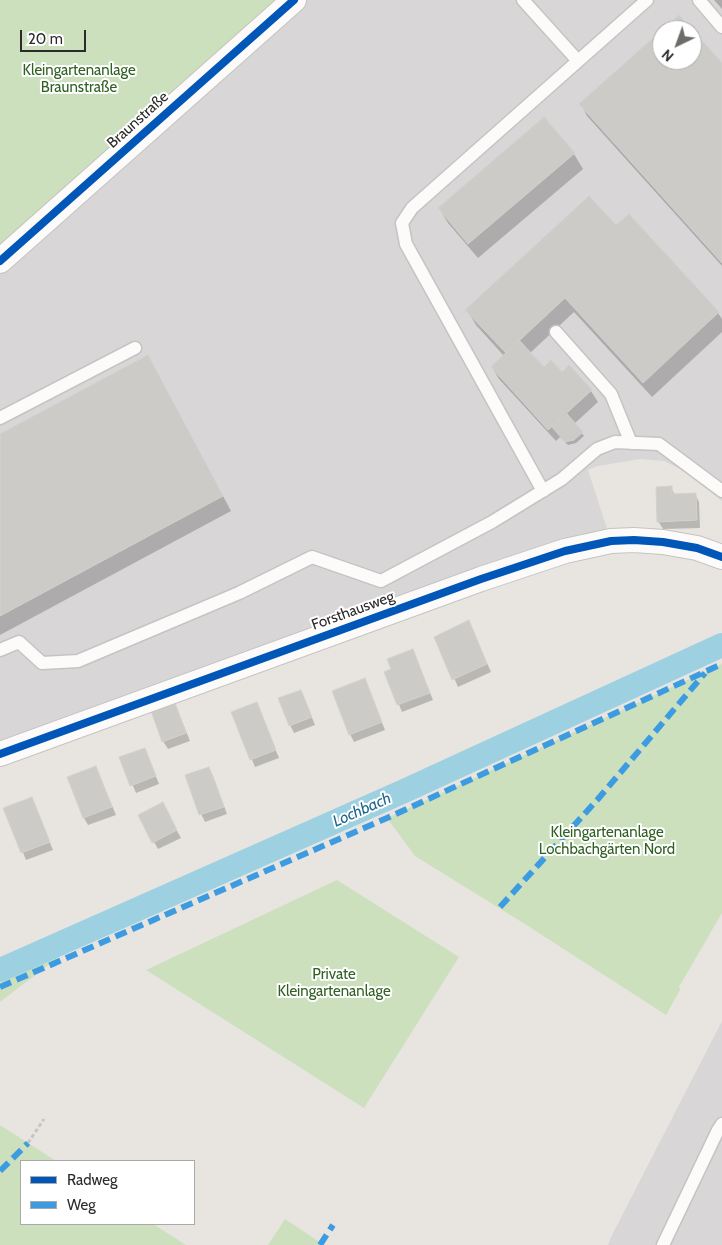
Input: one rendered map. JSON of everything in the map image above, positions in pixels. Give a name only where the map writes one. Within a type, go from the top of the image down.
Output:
[{"type":"street","name":"Braunstraße","points":[[0,261],[294,0]]},
{"type":"street","name":"Forsthausweg","points":[[0,754],[481,579],[565,551],[611,541],[634,540],[663,542],[697,548],[722,557]]},
{"type":"lane","points":[[523,0],[578,61]]},
{"type":"lane","points":[[543,491],[406,244],[402,223],[412,208],[647,0]]},
{"type":"lane","points":[[698,0],[722,27]]},
{"type":"lane","points":[[556,332],[611,394],[631,443]]},
{"type":"lane","points":[[0,418],[135,348]]},
{"type":"lane","points":[[0,650],[19,642],[42,663],[78,661],[239,593],[312,557],[381,581],[492,522],[562,479],[597,448],[616,442],[659,444],[722,491]]},
{"type":"lane","points":[[663,1245],[722,1124]]},
{"type":"path","points":[[28,1143],[44,1119]]},
{"type":"shaded area","points":[[294,0],[722,0],[722,501],[688,473],[664,461],[640,459],[598,466],[588,470],[611,541],[0,754],[0,261]]},
{"type":"shaded area","points":[[722,1021],[722,1245],[608,1245],[611,1237]]},
{"type":"green space","name":"Kleingartenanlage Braunstraße","points":[[0,0],[290,0],[0,253]]},
{"type":"green space","name":"Kleingartenanlage Lochbachgärten Nord","points":[[722,664],[722,913],[679,987],[680,990],[666,1015],[415,856],[387,818]]},
{"type":"green space","name":"Private Kleingartenanlage","points":[[337,880],[459,957],[364,1108],[146,970]]},
{"type":"green space","points":[[94,930],[34,976],[0,1002],[0,970]]},
{"type":"green space","points":[[0,1125],[54,1160],[20,1160],[20,1225],[155,1225],[186,1245],[0,1245]]},
{"type":"green space","points":[[285,1219],[324,1245],[268,1245]]},
{"type":"building","points":[[679,15],[683,20],[673,20]]},
{"type":"building","points":[[652,39],[652,70],[702,70],[702,41],[722,63],[722,263],[579,104]]},
{"type":"building","points":[[544,117],[575,153],[468,244],[438,208]]},
{"type":"building","points":[[589,196],[616,225],[629,214],[719,312],[643,383],[565,298],[506,353],[465,310]]},
{"type":"building","points":[[519,340],[544,367],[551,360],[562,372],[569,365],[592,390],[548,430],[491,367]]},
{"type":"building","points":[[148,355],[223,496],[0,616],[0,434]]},
{"type":"building","points":[[567,414],[583,432],[574,440],[565,442],[552,427]]},
{"type":"building","points":[[672,486],[672,494],[696,493],[697,520],[657,522],[656,487]]},
{"type":"building","points":[[469,620],[487,664],[452,680],[434,637]]},
{"type":"building","points":[[413,649],[430,693],[397,705],[384,672],[391,669],[387,659]]},
{"type":"building","points":[[365,678],[382,722],[349,735],[332,691]]},
{"type":"building","points":[[301,690],[312,717],[289,726],[278,698]]},
{"type":"building","points":[[174,700],[186,733],[162,742],[150,708]]},
{"type":"building","points":[[257,702],[276,750],[250,760],[231,712]]},
{"type":"building","points":[[145,748],[156,776],[130,786],[119,757]]},
{"type":"building","points":[[96,766],[112,807],[83,818],[67,777]]},
{"type":"building","points":[[209,767],[224,807],[199,815],[185,775]]},
{"type":"building","points":[[32,797],[50,842],[21,853],[3,808]]},
{"type":"building","points":[[163,802],[177,830],[152,843],[138,815]]},
{"type":"waterway","name":"Lochbach","points":[[0,970],[402,792],[722,645]]},
{"type":"marked path","points":[[0,987],[387,818],[722,664]]},
{"type":"marked path","points":[[500,907],[598,799],[705,673]]},
{"type":"marked path","points":[[0,1171],[28,1143]]},
{"type":"marked path","points":[[320,1245],[333,1225]]},
{"type":"cycle path","points":[[0,261],[294,0]]},
{"type":"cycle path","points":[[0,754],[481,579],[565,551],[611,541],[634,540],[663,542],[697,548],[722,557]]}]
